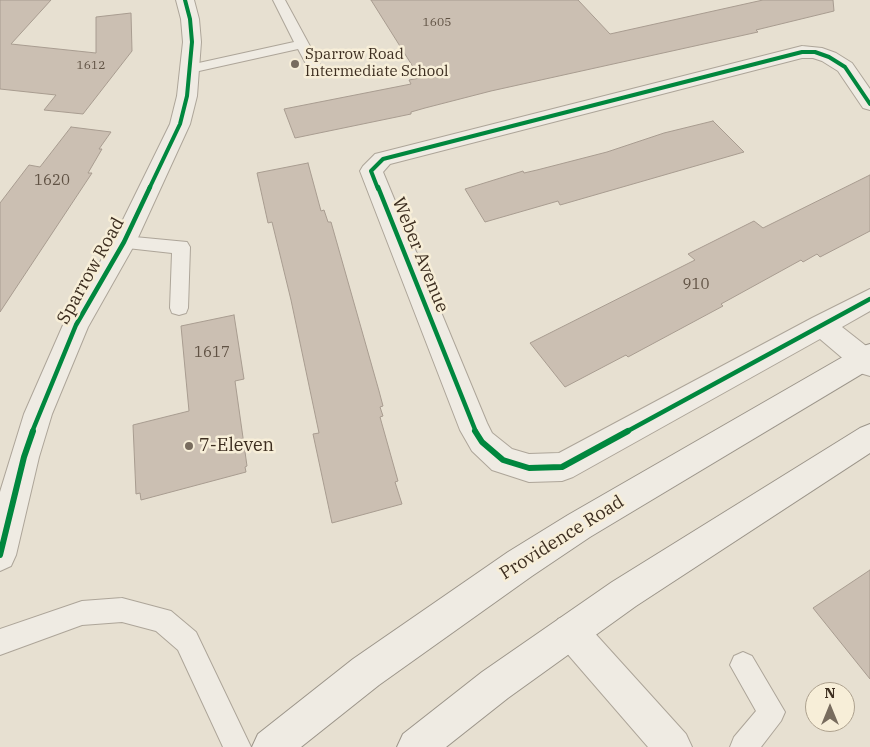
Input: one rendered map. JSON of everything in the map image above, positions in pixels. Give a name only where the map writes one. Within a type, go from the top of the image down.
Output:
[{"type":"street","name":"Sparrow Road","points":[[0,555],[24,457],[38,414],[76,325],[124,242],[180,124],[187,96],[192,42],[190,19],[184,0]]},
{"type":"street","name":"Weber Avenue","points":[[870,104],[845,67],[829,57],[815,52],[802,52],[383,159],[372,171],[474,430],[482,442],[503,460],[530,468],[562,468],[870,299]]},
{"type":"street","points":[[821,326],[868,360]]},
{"type":"street","name":"Providence Road","points":[[271,747],[366,672],[520,564],[579,526],[868,360]]},
{"type":"street","points":[[416,747],[495,685],[570,631],[676,560],[870,437]]},
{"type":"street","points":[[570,631],[673,747]]},
{"type":"lane","points":[[279,0],[317,72]]},
{"type":"lane","points":[[190,69],[302,44]]},
{"type":"lane","points":[[124,242],[180,247],[179,308]]},
{"type":"lane","points":[[0,642],[82,613],[122,610],[162,620],[187,641],[237,747]]},
{"type":"lane","points":[[742,665],[772,712],[744,747]]},
{"type":"building","points":[[0,0],[51,0],[11,44],[96,53],[96,17],[131,13],[132,51],[83,114],[44,110],[56,95],[0,89]]},
{"type":"building","points":[[371,0],[578,0],[610,34],[763,0],[833,0],[834,11],[756,30],[758,32],[491,91],[411,112],[411,114],[295,138],[284,109],[411,84],[409,80],[420,78]]},
{"type":"building","points":[[713,121],[744,152],[560,205],[558,201],[485,222],[465,189],[523,171],[524,173],[607,152],[664,133]]},
{"type":"building","points":[[71,127],[111,132],[99,149],[102,149],[88,173],[92,173],[0,312],[0,203],[29,165],[40,167]]},
{"type":"building","points":[[308,163],[321,211],[324,210],[328,222],[331,222],[379,391],[383,406],[380,407],[383,416],[380,417],[398,481],[395,482],[402,504],[332,523],[313,434],[319,433],[291,300],[272,222],[268,223],[257,173]]},
{"type":"building","points":[[870,175],[870,231],[820,257],[817,254],[803,262],[801,260],[721,304],[723,306],[628,357],[626,355],[565,387],[530,343],[695,260],[688,254],[754,221],[763,228]]},
{"type":"building","name":"7-Eleven","points":[[234,315],[244,379],[235,381],[247,466],[245,467],[246,472],[141,500],[140,493],[136,494],[133,425],[189,411],[181,326]]},
{"type":"building","points":[[870,570],[870,679],[813,608]]},
{"type":"cycle path","points":[[0,555],[24,457],[38,414],[76,325],[124,242],[180,124],[187,96],[192,42],[190,19],[185,0]]},
{"type":"cycle path","points":[[870,104],[845,67],[829,57],[815,52],[802,52],[383,159],[371,171],[475,430],[482,442],[503,460],[529,468],[562,467],[870,299]]},
{"type":"place","name":"Sparrow Road Intermediate School","points":[[295,64]]},
{"type":"place","name":"7-Eleven","points":[[189,446]]}]
